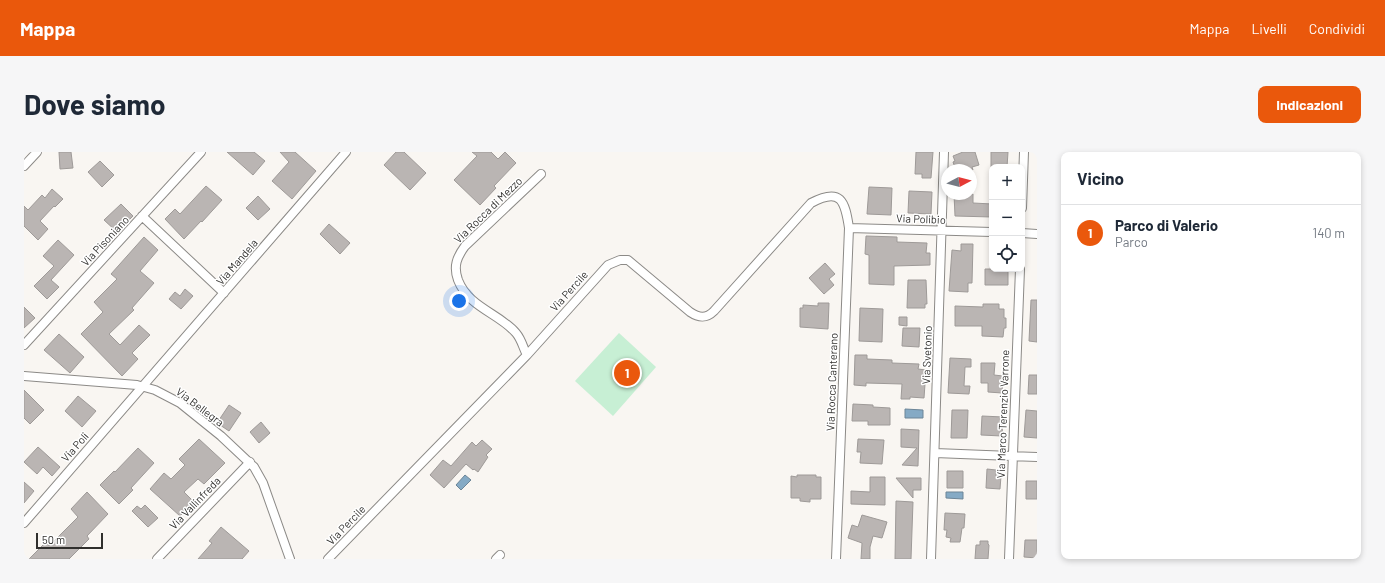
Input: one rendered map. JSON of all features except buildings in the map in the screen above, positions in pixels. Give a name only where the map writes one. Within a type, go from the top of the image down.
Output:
[{"type":"street","points":[[24,166],[37,152]]},
{"type":"street","name":"Via Pisoniano","points":[[24,345],[201,152]]},
{"type":"street","name":"Via Mandela","points":[[143,386],[346,152]]},
{"type":"street","name":"Via Svetonio","points":[[931,559],[943,230],[944,152]]},
{"type":"street","points":[[1022,200],[1024,152]]},
{"type":"street","name":"Via Rocca di Mezzo","points":[[527,355],[521,339],[516,333],[476,304],[467,295],[460,284],[455,267],[458,256],[465,246],[541,174]]},
{"type":"street","name":"Via Percile","points":[[328,559],[527,355],[604,269],[615,261],[623,259],[628,260],[690,312],[698,317],[706,317],[714,311],[811,203],[830,195],[839,198],[846,206]]},
{"type":"street","name":"Via Rocca Canterano","points":[[836,559],[849,228],[846,206]]},
{"type":"street","points":[[142,216],[224,294]]},
{"type":"street","name":"Via Polibio","points":[[849,228],[989,232]]},
{"type":"street","points":[[1025,234],[1037,234]]},
{"type":"street","name":"Via Marco Terenzio Varrone","points":[[1008,559],[1020,272]]},
{"type":"street","name":"Via Bellegra","points":[[24,376],[123,383],[143,386],[162,393],[180,403],[222,436],[250,462],[263,483],[290,559]]},
{"type":"street","name":"Via Poli","points":[[24,523],[143,386]]},
{"type":"street","points":[[935,454],[1037,457]]},
{"type":"street","name":"Via Vallinfreda","points":[[157,559],[250,462]]},
{"type":"green space","points":[[619,333],[656,367],[613,416],[575,381]]},
{"type":"water","points":[[905,409],[923,410],[923,418],[905,418]]},
{"type":"water","points":[[465,475],[471,480],[461,490],[456,485]]},
{"type":"water","points":[[946,492],[963,492],[963,499],[946,498]]},
{"type":"place","name":"Parco di Valerio","points":[[627,373]]}]
